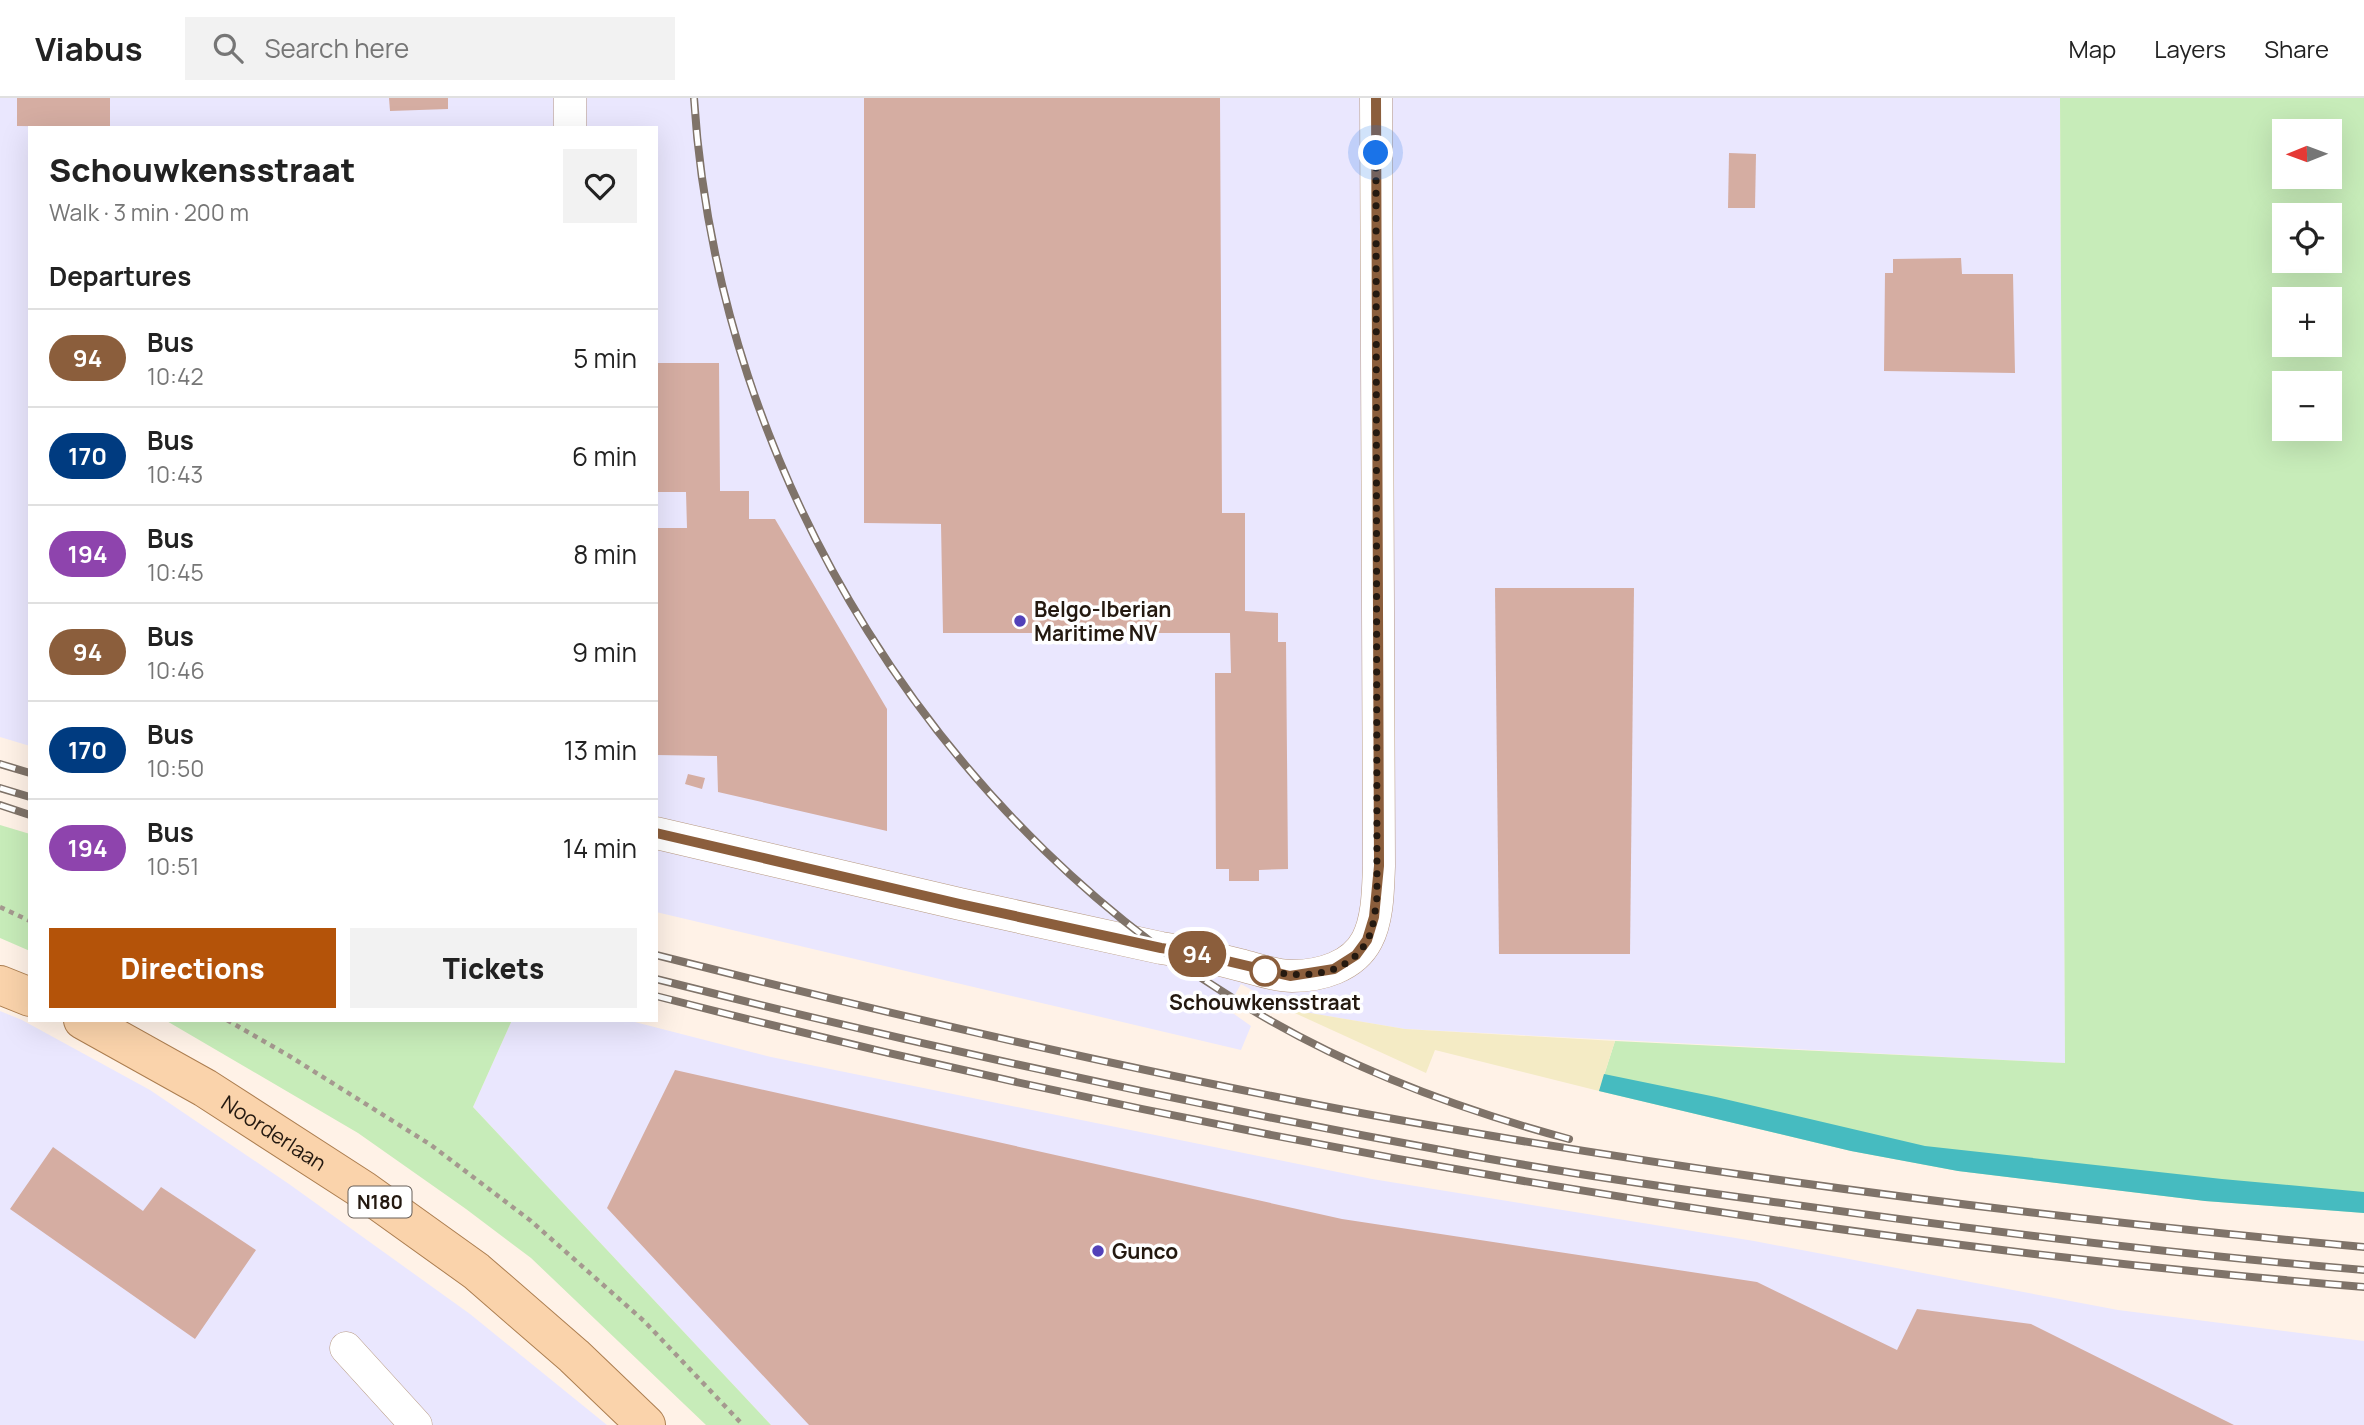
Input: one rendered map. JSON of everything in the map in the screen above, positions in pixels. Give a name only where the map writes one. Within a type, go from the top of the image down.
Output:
[{"type":"main road","points":[[0,985],[28,996]]},
{"type":"main road","name":"Noorderlaan","points":[[87,1022],[205,1088],[363,1190],[476,1271],[574,1356],[646,1425]]},
{"type":"street","points":[[570,98],[570,126]]},
{"type":"street","points":[[658,833],[960,904],[1290,976],[1334,969],[1356,955],[1367,940],[1374,917],[1379,866],[1376,98]]},
{"type":"street","points":[[346,1348],[416,1425]]},
{"type":"path","points":[[0,907],[28,920]]},
{"type":"path","points":[[231,1022],[431,1145],[531,1221],[644,1321],[743,1425]]},
{"type":"shaded area","points":[[0,98],[2060,98],[2065,1063],[1405,1029],[1286,1009],[1241,984],[1227,1009],[1251,1026],[1241,1050],[658,912],[658,126],[28,126],[28,745],[0,737]]},
{"type":"shaded area","points":[[0,1011],[22,1020],[150,1090],[289,1184],[470,1314],[607,1425],[0,1425]]},
{"type":"shaded area","name":"Gunco","points":[[511,1022],[635,1022],[771,1057],[1372,1179],[1754,1241],[2118,1310],[2364,1341],[2364,1425],[771,1425],[473,1107]]},
{"type":"green space","points":[[2060,98],[2364,98],[2364,1213],[2205,1201],[1958,1171],[1851,1151],[1599,1091],[1615,1041],[2065,1063]]},
{"type":"green space","points":[[0,825],[28,833],[28,950],[0,938]]},
{"type":"green space","points":[[168,1022],[511,1022],[473,1107],[771,1425],[706,1425],[531,1258],[358,1133]]},
{"type":"sand","points":[[1286,1009],[1405,1029],[1615,1041],[1599,1091],[1435,1050],[1426,1073]]},
{"type":"water","points":[[1604,1074],[1925,1146],[2364,1192],[2364,1213],[2205,1201],[1958,1171],[1851,1151],[1599,1091]]},
{"type":"building","points":[[17,98],[110,98],[110,126],[17,126]]},
{"type":"building","points":[[389,98],[448,98],[448,109],[390,111]]},
{"type":"building","points":[[864,98],[1220,98],[1222,513],[1245,513],[1245,611],[1278,613],[1278,642],[1286,642],[1288,869],[1259,870],[1259,881],[1229,881],[1229,869],[1216,869],[1215,673],[1231,673],[1230,633],[943,633],[941,524],[864,523]]},
{"type":"building","points":[[1729,153],[1756,154],[1755,208],[1728,208]]},
{"type":"building","points":[[1961,258],[1962,274],[2013,274],[2015,373],[1884,371],[1885,273],[1893,273],[1893,259]]},
{"type":"building","points":[[658,363],[719,363],[720,491],[749,491],[749,519],[775,519],[887,709],[887,831],[718,792],[717,756],[658,755],[658,528],[687,528],[686,492],[658,492]]},
{"type":"building","points":[[1495,588],[1634,588],[1630,954],[1499,954]]},
{"type":"building","points":[[688,774],[705,778],[702,789],[685,784]]},
{"type":"building","name":"Gunco","points":[[675,1070],[1342,1219],[1757,1282],[1897,1350],[1917,1309],[2031,1324],[2234,1425],[809,1425],[607,1208]]},
{"type":"building","points":[[53,1147],[143,1211],[161,1187],[256,1250],[195,1339],[10,1209]]},
{"type":"railway","points":[[694,98],[712,239],[748,376],[800,507],[868,631],[950,746],[1045,851],[1152,943],[1271,1021],[1342,1058],[1416,1089],[1569,1139]]},
{"type":"railway","points":[[0,764],[28,772]]},
{"type":"railway","points":[[0,788],[28,796]]},
{"type":"railway","points":[[0,805],[28,814]]},
{"type":"railway","points":[[658,955],[1029,1045],[1405,1121],[1644,1160],[1883,1194],[2123,1223],[2364,1247]]},
{"type":"railway","points":[[658,979],[1055,1073],[1256,1115],[1534,1167],[1990,1231],[2364,1270]]},
{"type":"railway","points":[[658,996],[867,1048],[1078,1095],[1291,1139],[1504,1178],[1933,1242],[2148,1267],[2364,1287]]},
{"type":"bus line","name":"94","points":[[658,833],[960,904],[1290,976],[1334,969],[1356,955],[1367,940],[1374,917],[1379,866],[1376,98]]},
{"type":"place","name":"Belgo-Iberian Maritime NV","points":[[1020,621]]},
{"type":"place","name":"Schouwkensstraat","points":[[1265,971]]},
{"type":"place","name":"Gunco","points":[[1098,1251]]},
{"type":"route","points":[[1265,971],[1262,970],[1290,976],[1312,974],[1334,969],[1356,955],[1367,940],[1377,897],[1376,153]]}]
